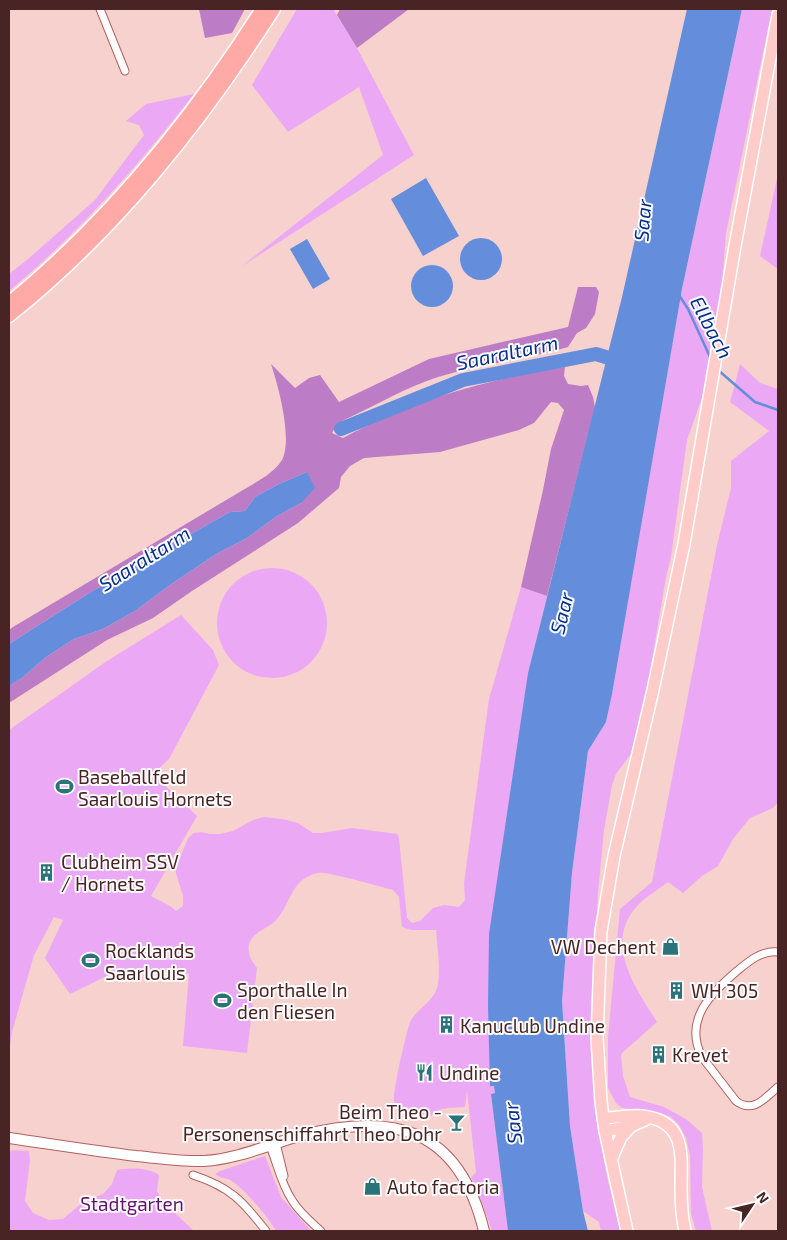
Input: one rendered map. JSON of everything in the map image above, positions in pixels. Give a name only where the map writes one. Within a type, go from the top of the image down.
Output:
[{"type":"highway","points":[[9,303],[70,249],[138,178],[188,115],[262,9]]},
{"type":"highway","points":[[9,316],[78,256],[145,185],[197,120],[274,9]]},
{"type":"main road","points":[[627,1231],[605,1131],[597,1050],[597,1000],[601,931],[607,891],[684,544],[717,348],[778,15]]},
{"type":"main road","points":[[603,1118],[640,1116],[664,1122],[673,1130],[680,1145],[682,1208],[685,1231]]},
{"type":"main road","points":[[605,1131],[631,1126],[651,1118]]},
{"type":"main road","points":[[611,1160],[621,1137],[631,1126]]},
{"type":"street","points":[[100,9],[125,71]]},
{"type":"street","points":[[778,952],[768,951],[758,955],[717,989],[707,1000],[700,1014],[696,1025],[696,1034],[698,1049],[702,1057],[736,1101],[744,1107],[759,1102],[778,1087]]},
{"type":"street","points":[[9,1138],[92,1151],[175,1160],[204,1161],[225,1158],[328,1129],[355,1125],[375,1125],[408,1131],[424,1138],[439,1149],[461,1172],[476,1201],[484,1231]]},
{"type":"street","points":[[269,1146],[291,1200],[321,1231]]},
{"type":"street","points":[[269,1146],[284,1174],[284,1182]]},
{"type":"street","points":[[193,1175],[233,1194],[266,1231]]},
{"type":"green space","points":[[297,9],[333,9],[357,48],[414,155],[242,266],[383,155],[359,87],[288,132],[252,85]]},
{"type":"green space","points":[[742,9],[772,9],[726,233],[721,300],[715,341],[712,342],[705,379],[707,384],[687,440],[671,557],[648,684],[643,727],[636,747],[616,774],[612,785],[604,830],[598,893],[591,1048],[595,1108],[607,1177],[620,1231],[601,1231],[599,1222],[583,1211],[570,1126],[562,1001],[572,873],[588,751],[606,722],[682,289]]},
{"type":"green space","points":[[194,94],[107,198],[60,246],[9,291],[9,274],[95,200],[144,135],[139,125],[126,121],[146,104]]},
{"type":"green space","points":[[778,174],[778,269],[760,256]]},
{"type":"green space","points":[[740,364],[760,383],[778,389],[778,802],[773,808],[750,818],[733,839],[718,866],[702,876],[683,893],[668,882],[637,906],[627,920],[623,935],[626,966],[640,995],[657,1022],[621,1054],[623,1076],[630,1097],[664,1107],[686,1119],[702,1133],[702,1187],[712,1231],[696,1231],[691,1214],[690,1155],[686,1138],[679,1125],[671,1117],[661,1113],[622,1108],[616,1103],[608,1088],[608,1037],[620,909],[652,882],[717,545],[731,488],[731,461],[769,431],[730,402]]},
{"type":"green space","points":[[272,568],[283,569],[293,573],[311,584],[322,602],[326,612],[326,634],[322,644],[311,662],[293,673],[283,677],[272,678],[261,677],[251,673],[233,662],[222,644],[218,634],[217,623],[218,612],[222,602],[233,584],[251,573],[261,569]]},
{"type":"green space","points":[[521,587],[547,596],[528,673],[490,1086],[494,1086],[495,1093],[491,1094],[508,1231],[492,1231],[476,1186],[471,1178],[476,1172],[467,1091],[465,1107],[439,1110],[426,1119],[406,1114],[395,1105],[394,1097],[397,1075],[409,1025],[414,1016],[431,999],[436,991],[439,970],[436,930],[411,930],[402,927],[399,897],[393,890],[323,873],[309,876],[301,881],[280,915],[274,922],[253,937],[249,944],[249,954],[257,968],[247,1053],[183,1046],[189,974],[153,969],[121,969],[70,994],[45,958],[63,920],[54,917],[34,955],[12,1032],[9,1052],[9,730],[107,661],[181,615],[213,650],[219,665],[169,759],[153,774],[197,816],[151,896],[176,911],[183,906],[183,896],[175,870],[188,838],[194,833],[220,834],[233,831],[253,820],[264,817],[298,823],[313,833],[352,828],[397,834],[399,838],[407,918],[412,923],[420,921],[433,908],[444,905],[459,907],[465,900],[464,883],[489,699]]},
{"type":"green space","name":"Stadtgarten","points":[[11,1150],[29,1151],[30,1160],[25,1201],[33,1213],[49,1220],[63,1219],[83,1202],[103,1194],[112,1184],[117,1170],[139,1169],[159,1175],[157,1191],[163,1202],[194,1231],[9,1231],[9,1157]]},
{"type":"green space","points":[[265,1156],[281,1197],[311,1231],[276,1231],[262,1211],[242,1189],[230,1180],[215,1174]]},
{"type":"shaded area","points":[[199,9],[245,9],[232,33],[205,38]]},
{"type":"shaded area","points":[[340,9],[409,9],[357,48],[337,15]]},
{"type":"shaded area","points":[[578,287],[596,287],[599,292],[595,314],[586,328],[577,333],[568,347],[454,372],[426,381],[344,420],[336,426],[332,433],[343,438],[406,409],[448,394],[516,376],[565,367],[564,376],[568,384],[588,385],[595,407],[547,596],[521,587],[551,449],[564,410],[558,403],[551,402],[534,423],[519,430],[440,452],[364,458],[350,466],[341,477],[339,488],[298,523],[153,618],[107,640],[9,703],[9,686],[22,678],[46,657],[74,639],[103,629],[135,611],[216,554],[247,538],[277,516],[301,503],[307,472],[255,497],[245,511],[230,512],[191,534],[145,564],[94,590],[9,644],[9,630],[13,627],[256,483],[278,465],[285,451],[286,439],[283,412],[271,364],[295,388],[309,378],[320,375],[339,402],[429,359],[568,327]]},
{"type":"water","name":"Saar","points":[[687,9],[742,9],[682,289],[612,694],[606,722],[588,751],[572,873],[562,1001],[570,1126],[583,1211],[588,1231],[508,1231],[491,1094],[495,1093],[494,1086],[490,1086],[489,934],[528,673],[622,297]]},
{"type":"water","points":[[426,178],[459,236],[423,256],[391,199]]},
{"type":"water","points":[[481,238],[496,244],[502,259],[496,274],[481,280],[466,274],[460,259],[466,244]]},
{"type":"water","points":[[307,239],[330,279],[313,289],[290,249]]},
{"type":"water","points":[[432,265],[447,271],[453,286],[447,301],[432,307],[417,301],[411,286],[417,271]]},
{"type":"water","name":"Saaraltarm","points":[[307,472],[315,488],[301,503],[277,516],[247,538],[216,554],[135,611],[103,629],[74,639],[46,657],[22,678],[9,686],[9,644],[94,590],[145,564],[191,534],[230,512],[245,511],[255,497]]},
{"type":"waterway","name":"Ellbach","points":[[679,295],[688,309],[711,359]]},
{"type":"waterway","name":"Saaraltarm","points":[[341,429],[463,380],[596,354],[625,363]]},
{"type":"waterway","name":"Ellbach","points":[[718,370],[755,402],[778,410]]},
{"type":"place","name":"Baseballfeld Saarlouis Hornets","points":[[64,787]]},
{"type":"place","name":"Clubheim SSV / Hornets","points":[[47,872]]},
{"type":"place","name":"VW Dechent","points":[[670,946]]},
{"type":"place","name":"Rocklands Saarlouis","points":[[91,961]]},
{"type":"place","name":"WH 305","points":[[677,990]]},
{"type":"place","name":"Sporthalle In den Fliesen","points":[[223,1000]]},
{"type":"place","name":"Kanuclub Undine","points":[[446,1025]]},
{"type":"place","name":"Krevet","points":[[658,1054]]},
{"type":"place","name":"Undine","points":[[425,1072]]},
{"type":"place","name":"Beim Theo - Personenschiffahrt Theo Dohr","points":[[456,1122]]},
{"type":"place","name":"Auto factoria","points":[[373,1186]]}]
